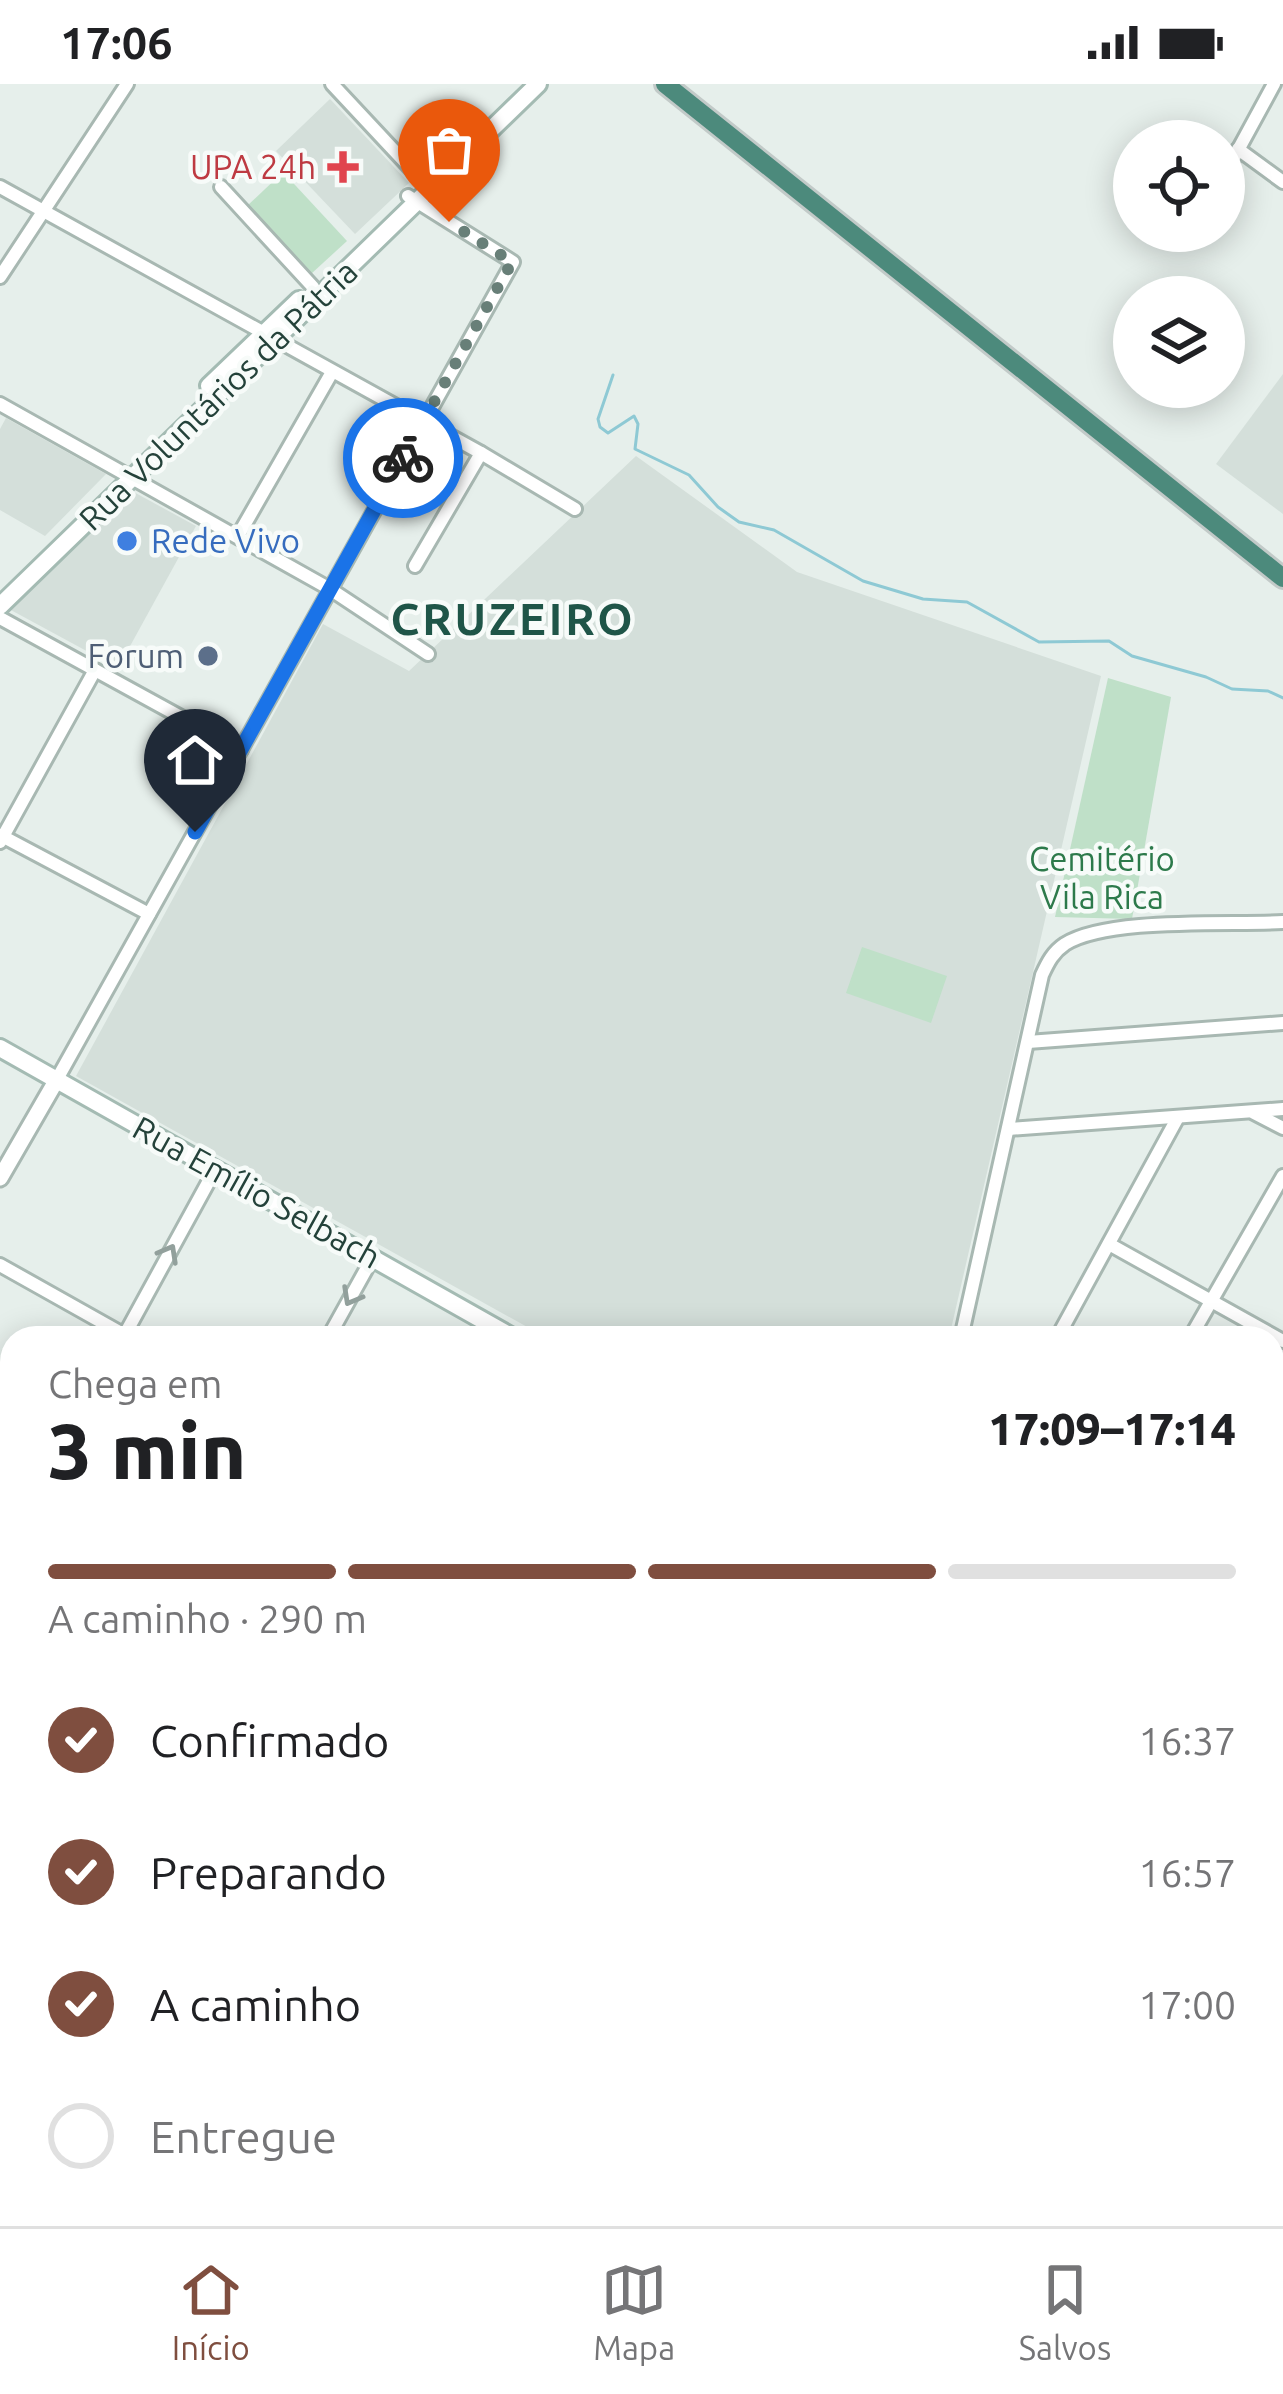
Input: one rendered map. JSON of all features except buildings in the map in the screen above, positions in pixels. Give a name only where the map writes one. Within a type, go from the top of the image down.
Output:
[{"type":"highway","points":[[664,84],[1283,578]]},
{"type":"main road","name":"Rua Voluntários da Pátria","points":[[0,606],[12,584],[525,84]]},
{"type":"main road","name":"Rua Voluntários da Pátria","points":[[269,336],[313,287],[388,231],[417,194],[538,84]]},
{"type":"main road","name":"Rua Emílio Selbach","points":[[0,1048],[493,1326]]},
{"type":"street","points":[[0,277],[127,84]]},
{"type":"street","points":[[0,1178],[512,262],[417,194],[332,84]]},
{"type":"street","points":[[1245,136],[1274,84]]},
{"type":"street","points":[[1245,154],[1283,182]]},
{"type":"street","points":[[0,187],[575,509]]},
{"type":"street","points":[[220,187],[313,287]]},
{"type":"street","points":[[238,536],[332,371]]},
{"type":"street","points":[[0,404],[330,589],[428,654]]},
{"type":"street","points":[[415,566],[482,453]]},
{"type":"street","points":[[0,618],[241,750]]},
{"type":"street","points":[[95,670],[1,838],[149,914]]},
{"type":"street","points":[[964,1326],[1042,975],[1050,958],[1064,945],[1090,933],[1120,928],[1283,922]]},
{"type":"street","points":[[1028,1042],[1283,1023]]},
{"type":"street","points":[[1008,1130],[1283,1109]]},
{"type":"street","points":[[1253,1112],[1283,1128]]},
{"type":"street","points":[[1064,1326],[1178,1117]]},
{"type":"street","points":[[132,1326],[216,1168]]},
{"type":"street","points":[[1197,1326],[1283,1176]]},
{"type":"street","points":[[1109,1244],[1256,1326]]},
{"type":"street","points":[[335,1326],[373,1257]]},
{"type":"street","points":[[0,1265],[107,1326]]},
{"type":"shaded area","name":"UPA 24h","points":[[330,99],[409,183],[355,234],[276,151]]},
{"type":"shaded area","points":[[1283,374],[1283,514],[1216,464]]},
{"type":"shaded area","points":[[6,418],[106,474],[45,536],[0,510],[0,429]]},
{"type":"shaded area","points":[[636,456],[797,572],[1101,676],[952,1326],[525,1326],[76,1076],[323,624],[409,671]]},
{"type":"shaded area","points":[[130,490],[196,526],[118,668],[9,609]]},
{"type":"green space","points":[[283,172],[347,241],[311,274],[247,206]]},
{"type":"green space","name":"Cemitério Vila Rica","points":[[1108,678],[1171,697],[1132,919],[1055,917]]},
{"type":"green space","points":[[862,947],[947,976],[931,1023],[846,993]]},
{"type":"waterway","points":[[613,375],[598,419],[600,427],[608,433],[634,416],[638,424],[635,449],[689,475],[739,522],[774,530],[863,581],[923,599],[967,602],[1039,642],[1109,641],[1132,656],[1232,689],[1268,691],[1283,698]]},
{"type":"way so far","points":[[403,458],[512,262],[449,222]]},
{"type":"place","name":"UPA 24h","points":[[343,167]]},
{"type":"place","name":"Rede Vivo","points":[[127,541]]},
{"type":"place","name":"Forum","points":[[208,656]]},
{"type":"district","name":"CRUZEIRO","points":[[513,619]]},
{"type":"route","points":[[195,832],[403,458]]}]
